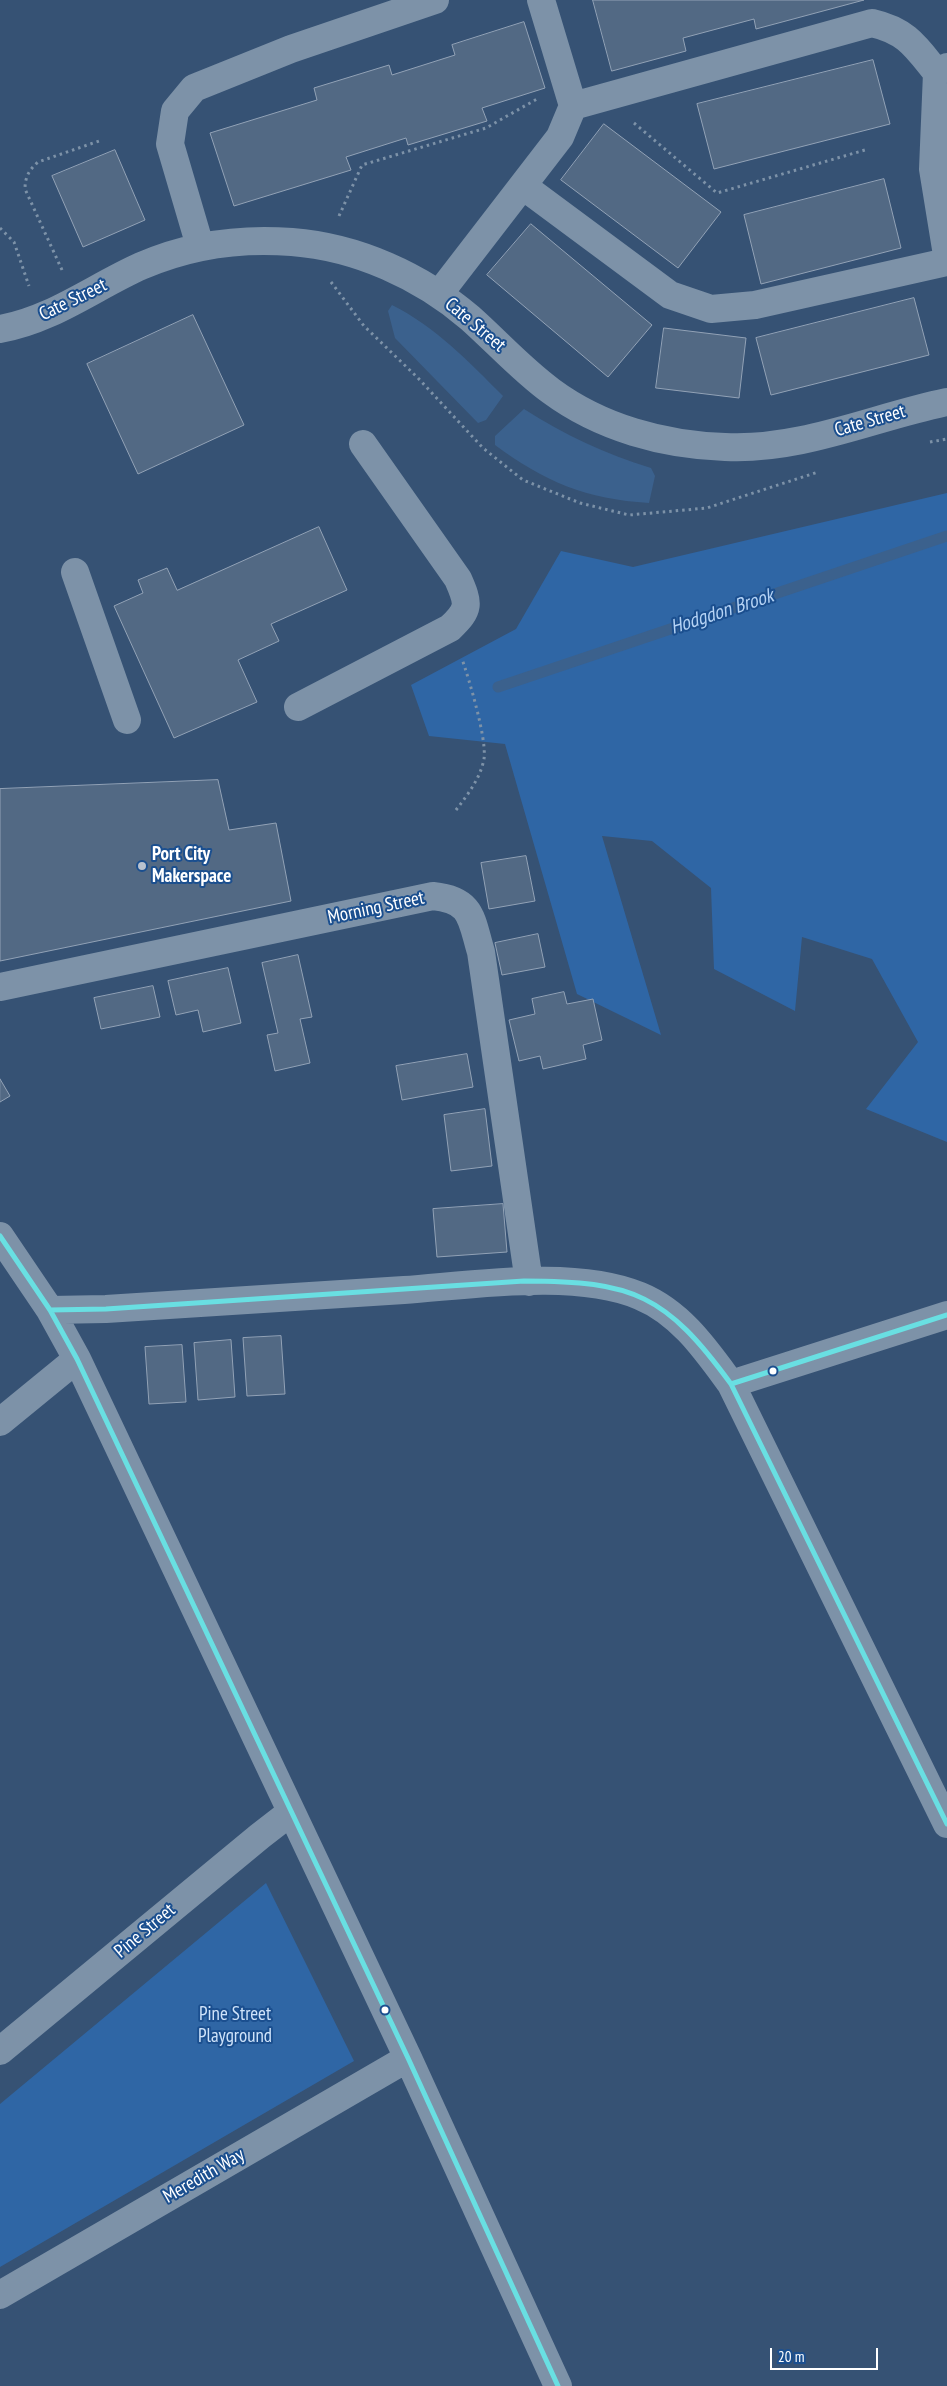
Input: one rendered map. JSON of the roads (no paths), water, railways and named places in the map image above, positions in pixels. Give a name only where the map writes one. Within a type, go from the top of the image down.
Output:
[{"type":"street","points":[[200,246],[170,144],[175,112],[194,88],[291,49],[436,0]]},
{"type":"street","points":[[439,294],[560,138],[573,106],[541,0]]},
{"type":"street","points":[[573,106],[872,23],[891,27],[904,34],[942,70],[940,167],[947,255]]},
{"type":"street","points":[[523,186],[670,295],[711,308],[755,305],[947,262]]},
{"type":"street","name":"Cate Street","points":[[0,329],[31,321],[54,312],[141,266],[200,246],[255,241],[294,242],[332,248],[379,263],[405,275],[439,294],[469,317],[549,390],[596,417],[653,438],[690,445],[728,448],[765,447],[802,441],[905,411],[947,402]]},
{"type":"street","points":[[298,707],[450,628],[463,615],[467,600],[458,579],[363,444]]},
{"type":"street","points":[[75,572],[127,720]]},
{"type":"street","name":"Morning Street","points":[[0,987],[433,896],[451,898],[465,906],[481,952],[529,1282]]},
{"type":"street","points":[[0,1236],[50,1310],[77,1359],[408,2058],[558,2386]]},
{"type":"street","points":[[50,1310],[106,1309],[529,1282],[601,1285],[640,1296],[674,1317],[702,1343],[731,1384],[947,1824]]},
{"type":"street","points":[[731,1384],[947,1315]]},
{"type":"street","points":[[0,1422],[77,1359]]},
{"type":"street","name":"Pine Street","points":[[0,2051],[252,1842],[291,1812]]},
{"type":"street","name":"Meredith Way","points":[[0,2295],[408,2058]]},
{"type":"waterway","name":"Hodgdon Brook","points":[[498,687],[947,536]]},
{"type":"place","name":"Port City Makerspace","points":[[142,866]]},
{"type":"park label","name":"Pine Street Playground","points":[[235,2026]]}]
